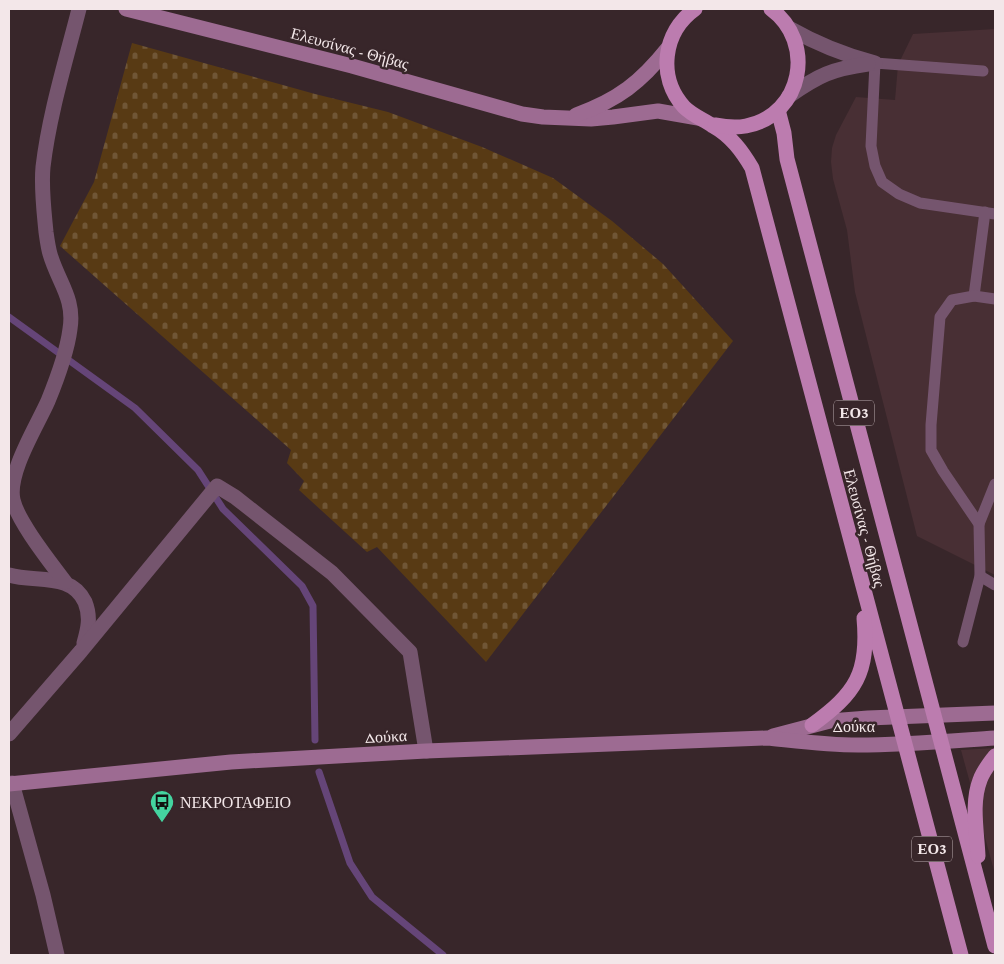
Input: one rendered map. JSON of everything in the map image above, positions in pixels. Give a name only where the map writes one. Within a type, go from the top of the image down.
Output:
[{"type":"main road","name":"Ελευσίνας - Θήβας","points":[[126,9],[352,66],[500,108],[543,117],[565,119],[613,118],[658,111],[698,118],[729,128],[747,126],[764,120],[778,110],[790,96],[799,62],[797,44],[789,28],[778,14],[771,9]]},
{"type":"main road","name":"Ελευσίνας - Θήβας","points":[[690,11],[678,25],[668,48],[667,64],[675,94],[685,107],[698,118]]},
{"type":"main road","points":[[565,119],[590,110],[629,88],[650,70],[668,48]]},
{"type":"main road","name":"Ελευσίνας - Θήβας","points":[[778,110],[788,159],[995,946]]},
{"type":"main road","name":"Ελευσίνας - Θήβας","points":[[712,124],[742,151],[752,168],[961,955]]},
{"type":"main road","name":"ΕΟ3","points":[[812,725],[828,714],[853,687],[864,662],[866,647],[860,575]]},
{"type":"main road","name":"Δούκα","points":[[767,738],[830,721],[995,713]]},
{"type":"main road","name":"Δούκα","points":[[10,783],[231,762],[426,751],[767,738],[836,744],[904,744],[995,738]]},
{"type":"main road","name":"ΕΟ3","points":[[980,890],[976,814],[977,795],[980,780],[995,756]]},
{"type":"street","points":[[65,582],[19,515],[13,500],[12,487],[19,461],[52,391],[70,329],[72,314],[69,297],[50,254],[46,232],[43,169],[52,122],[80,9]]},
{"type":"street","points":[[789,28],[835,51],[875,63]]},
{"type":"street","points":[[790,96],[813,79],[833,70],[875,63]]},
{"type":"street","points":[[9,734],[81,651],[216,486],[235,497],[332,573],[410,652],[426,751]]},
{"type":"street","points":[[9,575],[65,582],[75,588],[83,598],[88,610],[89,620],[81,651]]},
{"type":"street","points":[[10,783],[43,895],[57,955]]},
{"type":"lane","points":[[974,296],[990,213],[920,203],[899,194],[882,182],[875,166],[871,146],[875,63],[983,72]]},
{"type":"lane","points":[[979,524],[931,450],[930,425],[940,317],[952,300],[974,296],[995,299]]},
{"type":"lane","points":[[963,642],[980,576],[979,524],[995,484]]},
{"type":"lane","points":[[980,576],[995,585]]},
{"type":"shaded area","points":[[995,29],[995,575],[917,536],[855,292],[847,230],[833,179],[831,162],[832,148],[836,135],[856,97],[895,100],[898,65],[913,34]]},
{"type":"shaded area","points":[[995,748],[995,874],[961,750]]},
{"type":"green space","points":[[132,43],[315,94],[388,112],[482,147],[553,178],[612,221],[663,264],[733,341],[486,662],[377,547],[367,552],[299,490],[304,481],[287,463],[291,450],[60,246],[94,182]]},
{"type":"waterway","points":[[9,317],[135,408],[198,470],[223,509],[302,586],[313,606],[315,740]]},
{"type":"waterway","points":[[319,772],[350,863],[372,897],[443,955]]},
{"type":"place","name":"ΝΕΚΡΟΤΑΦΕΙΟ","points":[[162,823]]}]
